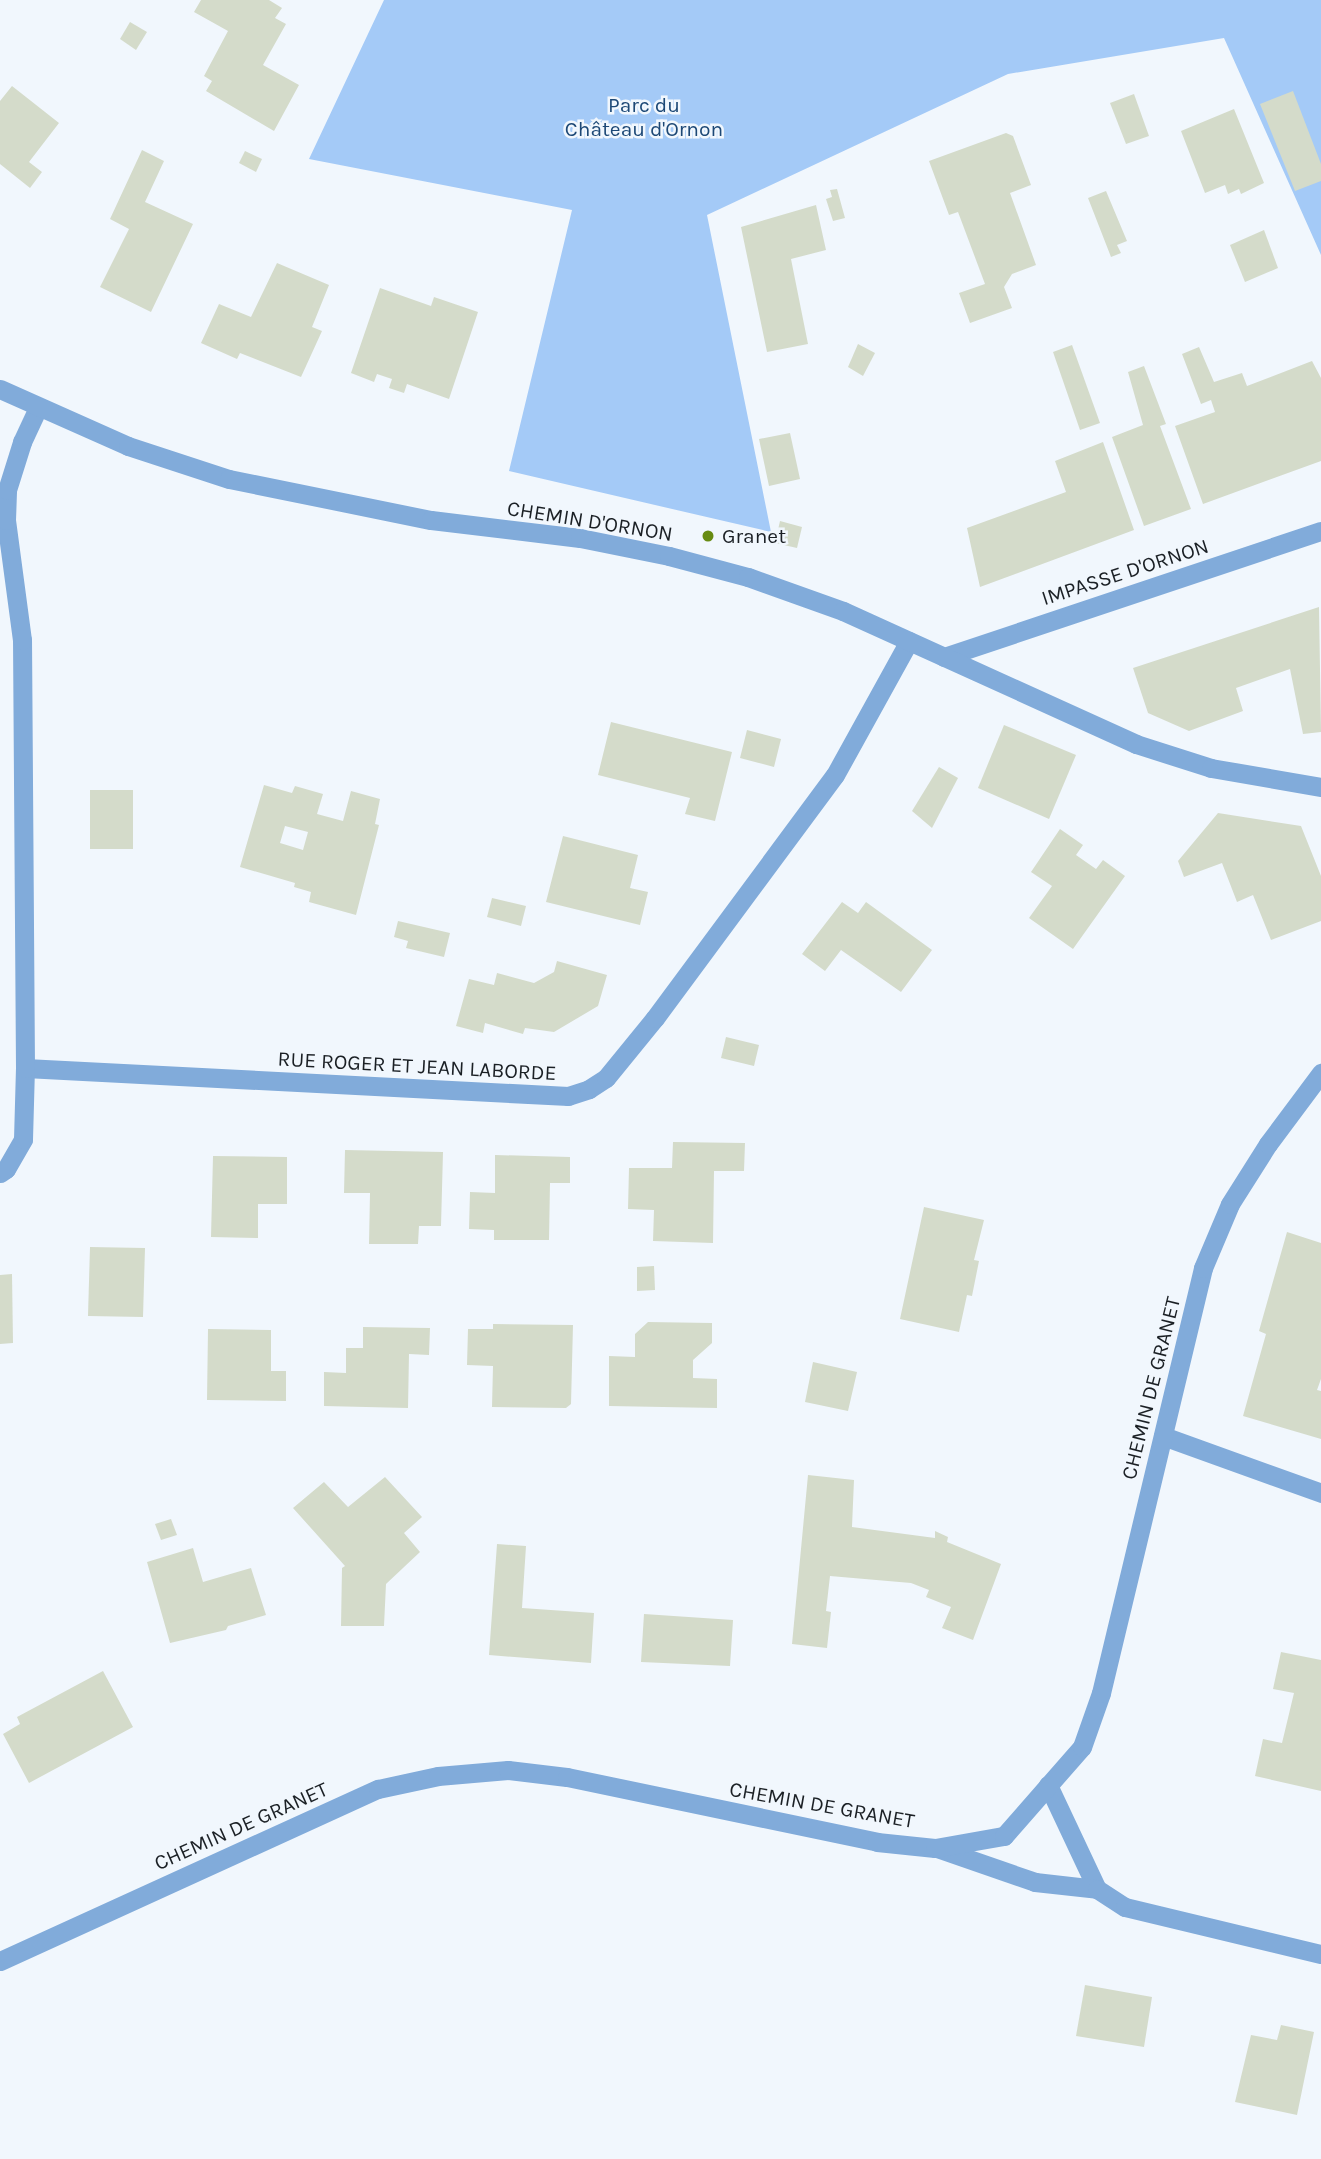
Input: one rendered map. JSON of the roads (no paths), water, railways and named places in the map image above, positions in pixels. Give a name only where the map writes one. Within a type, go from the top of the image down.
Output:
[{"type":"street","name":"CHEMIN D'ORNON","points":[[0,389],[128,446],[229,479],[431,520],[580,538],[669,556],[748,577],[843,611],[1136,744],[1211,768],[1321,787]]},
{"type":"street","points":[[0,1173],[6,1169],[23,1139],[25,1068],[22,640],[6,510],[7,490],[22,442],[38,408]]},
{"type":"street","name":"IMPASSE D'ORNON","points":[[944,657],[1321,531]]},
{"type":"street","name":"RUE ROGER ET JEAN LABORDE","points":[[25,1068],[568,1096],[589,1089],[606,1078],[655,1018],[835,775],[909,641]]},
{"type":"street","name":"CHEMIN DE GRANET","points":[[0,1961],[378,1789],[438,1776],[508,1770],[567,1777],[877,1842],[935,1848],[1004,1836],[1082,1747],[1101,1693],[1203,1268],[1230,1204],[1268,1144],[1321,1073]]},
{"type":"street","points":[[1163,1436],[1321,1493]]},
{"type":"street","points":[[1048,1785],[1097,1889]]},
{"type":"street","points":[[935,1848],[1035,1882],[1097,1889],[1125,1907],[1321,1954]]},
{"type":"place","name":"Granet","points":[[708,536]]},
{"type":"park label","name":"Parc du Château d'Ornon","points":[[644,117]]}]
